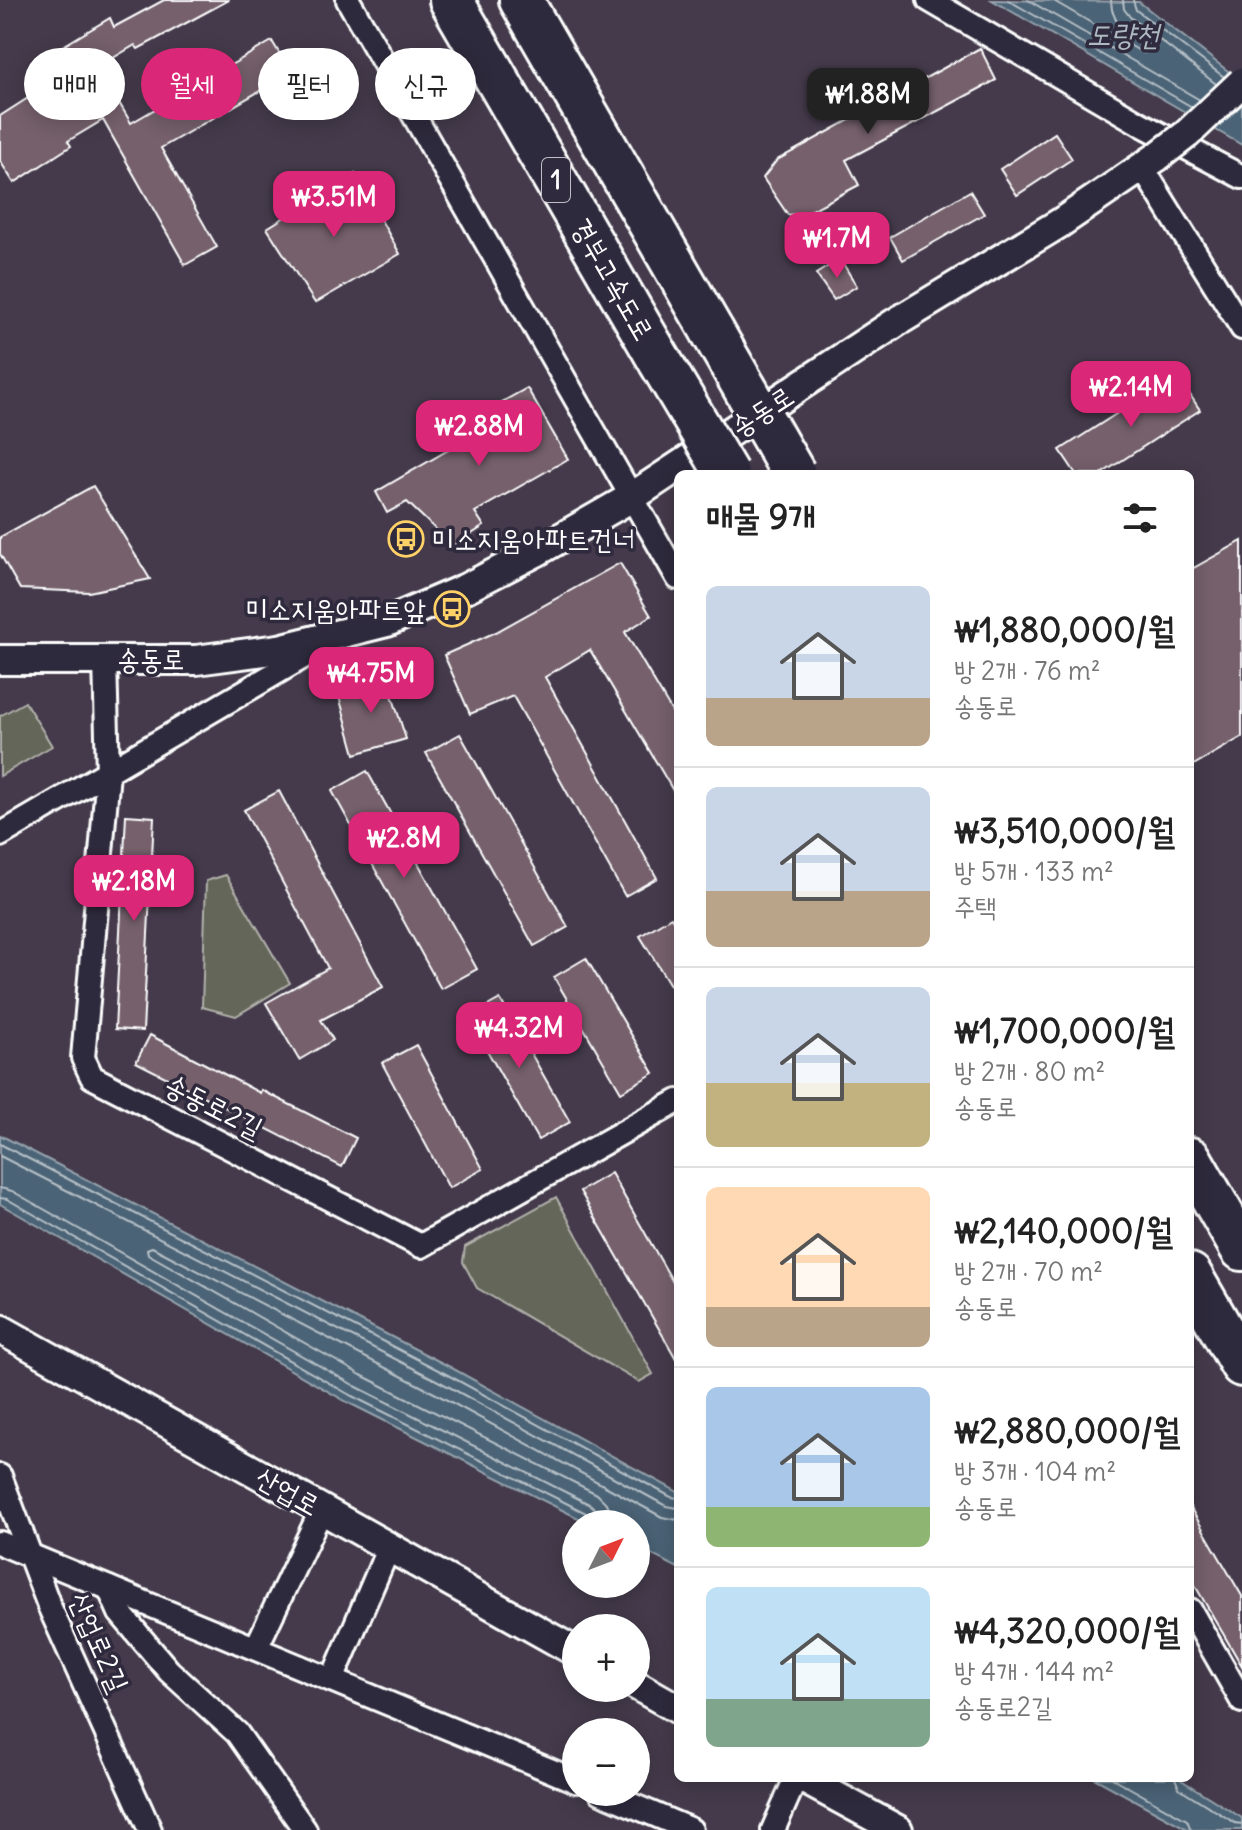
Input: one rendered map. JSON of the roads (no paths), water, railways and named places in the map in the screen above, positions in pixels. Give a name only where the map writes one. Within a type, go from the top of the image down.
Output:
[{"type":"highway","name":"경부고속도로","points":[[451,0],[725,470]]},
{"type":"highway","name":"1","points":[[521,0],[792,470]]},
{"type":"highway","points":[[1194,1166],[1242,1249]]},
{"type":"highway","points":[[1194,1282],[1242,1365]]},
{"type":"street","points":[[348,0],[674,571]]},
{"type":"street","points":[[929,0],[1141,124],[1242,177]]},
{"type":"street","name":"송동로","points":[[0,660],[196,660],[279,649],[387,622],[464,589],[632,497],[895,323],[1060,223],[1187,134],[1242,82]]},
{"type":"street","points":[[1149,162],[1242,328]]},
{"type":"street","points":[[0,835],[345,633]]},
{"type":"street","name":"송동로2길","points":[[105,660],[108,773],[83,1058],[92,1077],[421,1246],[674,1103]]},
{"type":"street","name":"산업로","points":[[0,1329],[562,1644]]},
{"type":"street","name":"산업로2길","points":[[0,1476],[50,1608],[150,1830]]},
{"type":"street","points":[[256,1648],[322,1509]]},
{"type":"street","points":[[0,1543],[562,1775]]},
{"type":"street","points":[[332,1680],[389,1547]]},
{"type":"street","points":[[109,1588],[120,1613],[169,1671],[237,1733],[305,1830]]},
{"type":"street","points":[[1194,1617],[1242,1701]]},
{"type":"street","points":[[650,1693],[674,1707]]},
{"type":"street","points":[[773,1830],[794,1782]]},
{"type":"street","points":[[809,1782],[898,1830]]},
{"type":"street","points":[[634,1806],[691,1830]]},
{"type":"water","name":"도량천","points":[[992,0],[1139,2],[1242,82],[1242,145]]},
{"type":"water","points":[[0,1135],[450,1367],[674,1490],[674,1566],[650,1554],[650,1510],[562,1510],[347,1402],[0,1204]]},
{"type":"water","points":[[1101,1782],[1184,1782],[1242,1818],[1242,1830],[1189,1830]]},
{"type":"place","name":"미소지움아파트건너","points":[[406,539]]},
{"type":"place","name":"미소지움아파트앞","points":[[452,609]]}]
